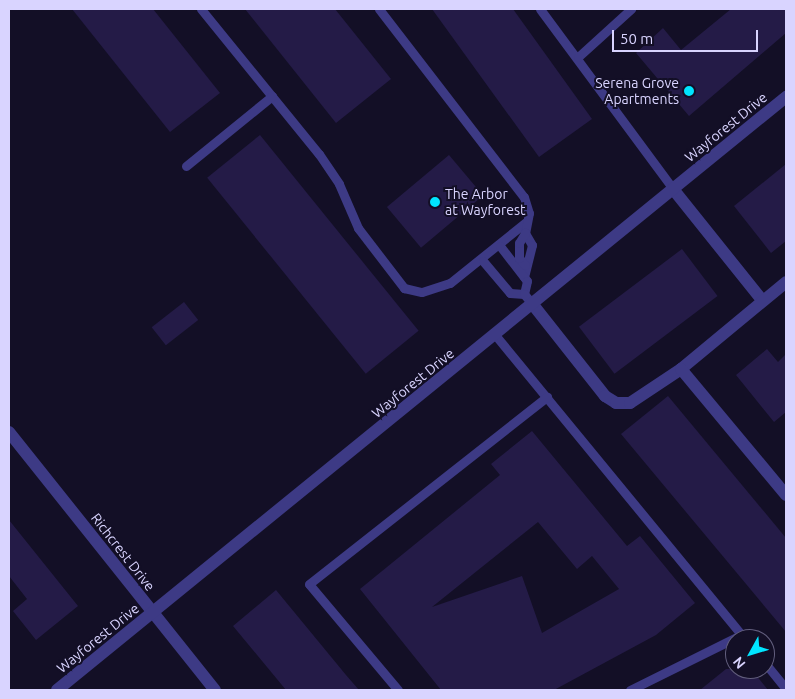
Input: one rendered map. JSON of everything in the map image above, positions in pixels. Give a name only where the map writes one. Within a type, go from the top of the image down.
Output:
[{"type":"street","name":"Wayforest Drive","points":[[57,690],[534,306],[786,97]]},
{"type":"street","points":[[673,189],[762,300]]},
{"type":"street","points":[[534,306],[605,396],[616,404],[646,396],[786,282]]},
{"type":"street","points":[[681,369],[786,495]]},
{"type":"street","name":"Richcrest Drive","points":[[9,432],[215,690]]},
{"type":"lane","points":[[201,9],[319,154],[338,184],[358,228],[404,288],[422,292],[450,283],[483,261],[526,222]]},
{"type":"lane","points":[[379,9],[524,197],[526,233],[532,244],[532,259],[525,265],[524,294],[534,306]]},
{"type":"lane","points":[[540,9],[578,57],[673,189]]},
{"type":"lane","points":[[578,57],[631,9]]},
{"type":"lane","points":[[186,166],[272,96]]},
{"type":"lane","points":[[525,265],[519,258],[519,243],[526,233]]},
{"type":"lane","points":[[500,246],[524,277]]},
{"type":"lane","points":[[483,261],[510,293],[524,294]]},
{"type":"lane","points":[[496,336],[736,629]]},
{"type":"lane","points":[[398,690],[309,584],[547,397]]},
{"type":"lane","points":[[630,690],[725,645]]},
{"type":"lane","points":[[775,675],[786,689]]},
{"type":"building","points":[[72,9],[153,9],[220,93],[170,132]]},
{"type":"building","points":[[245,9],[335,9],[391,79],[336,123]]},
{"type":"building","points":[[432,9],[513,9],[592,119],[539,157]]},
{"type":"building","points":[[731,9],[786,9],[786,33],[689,116],[636,53],[663,28],[681,50]]},
{"type":"building","points":[[260,135],[419,331],[366,374],[207,178]]},
{"type":"building","name":"The Arbor at Wayforest","points":[[449,155],[483,196],[421,248],[387,207]]},
{"type":"building","points":[[786,164],[786,241],[771,253],[734,206]]},
{"type":"building","points":[[682,249],[718,296],[614,374],[579,327]]},
{"type":"building","points":[[184,302],[198,320],[166,345],[152,327]]},
{"type":"building","points":[[767,349],[778,362],[786,354],[786,412],[774,422],[736,375]]},
{"type":"building","points":[[668,396],[786,538],[786,632],[621,434]]},
{"type":"building","points":[[532,431],[627,546],[640,536],[695,603],[656,635],[554,690],[441,690],[360,589],[500,475],[491,464]],"holes":[[[538,522],[577,569],[592,556],[619,589],[542,633],[522,576],[432,607]]]},
{"type":"building","points":[[9,520],[78,606],[36,640],[13,611],[27,599],[9,576]]},
{"type":"building","points":[[276,590],[359,690],[286,690],[233,626]]},
{"type":"building","points":[[725,670],[725,679],[759,679],[768,690],[700,690]]},
{"type":"place","name":"Serena Grove Apartments","points":[[689,91]]},
{"type":"place","name":"The Arbor at Wayforest","points":[[435,202]]}]
